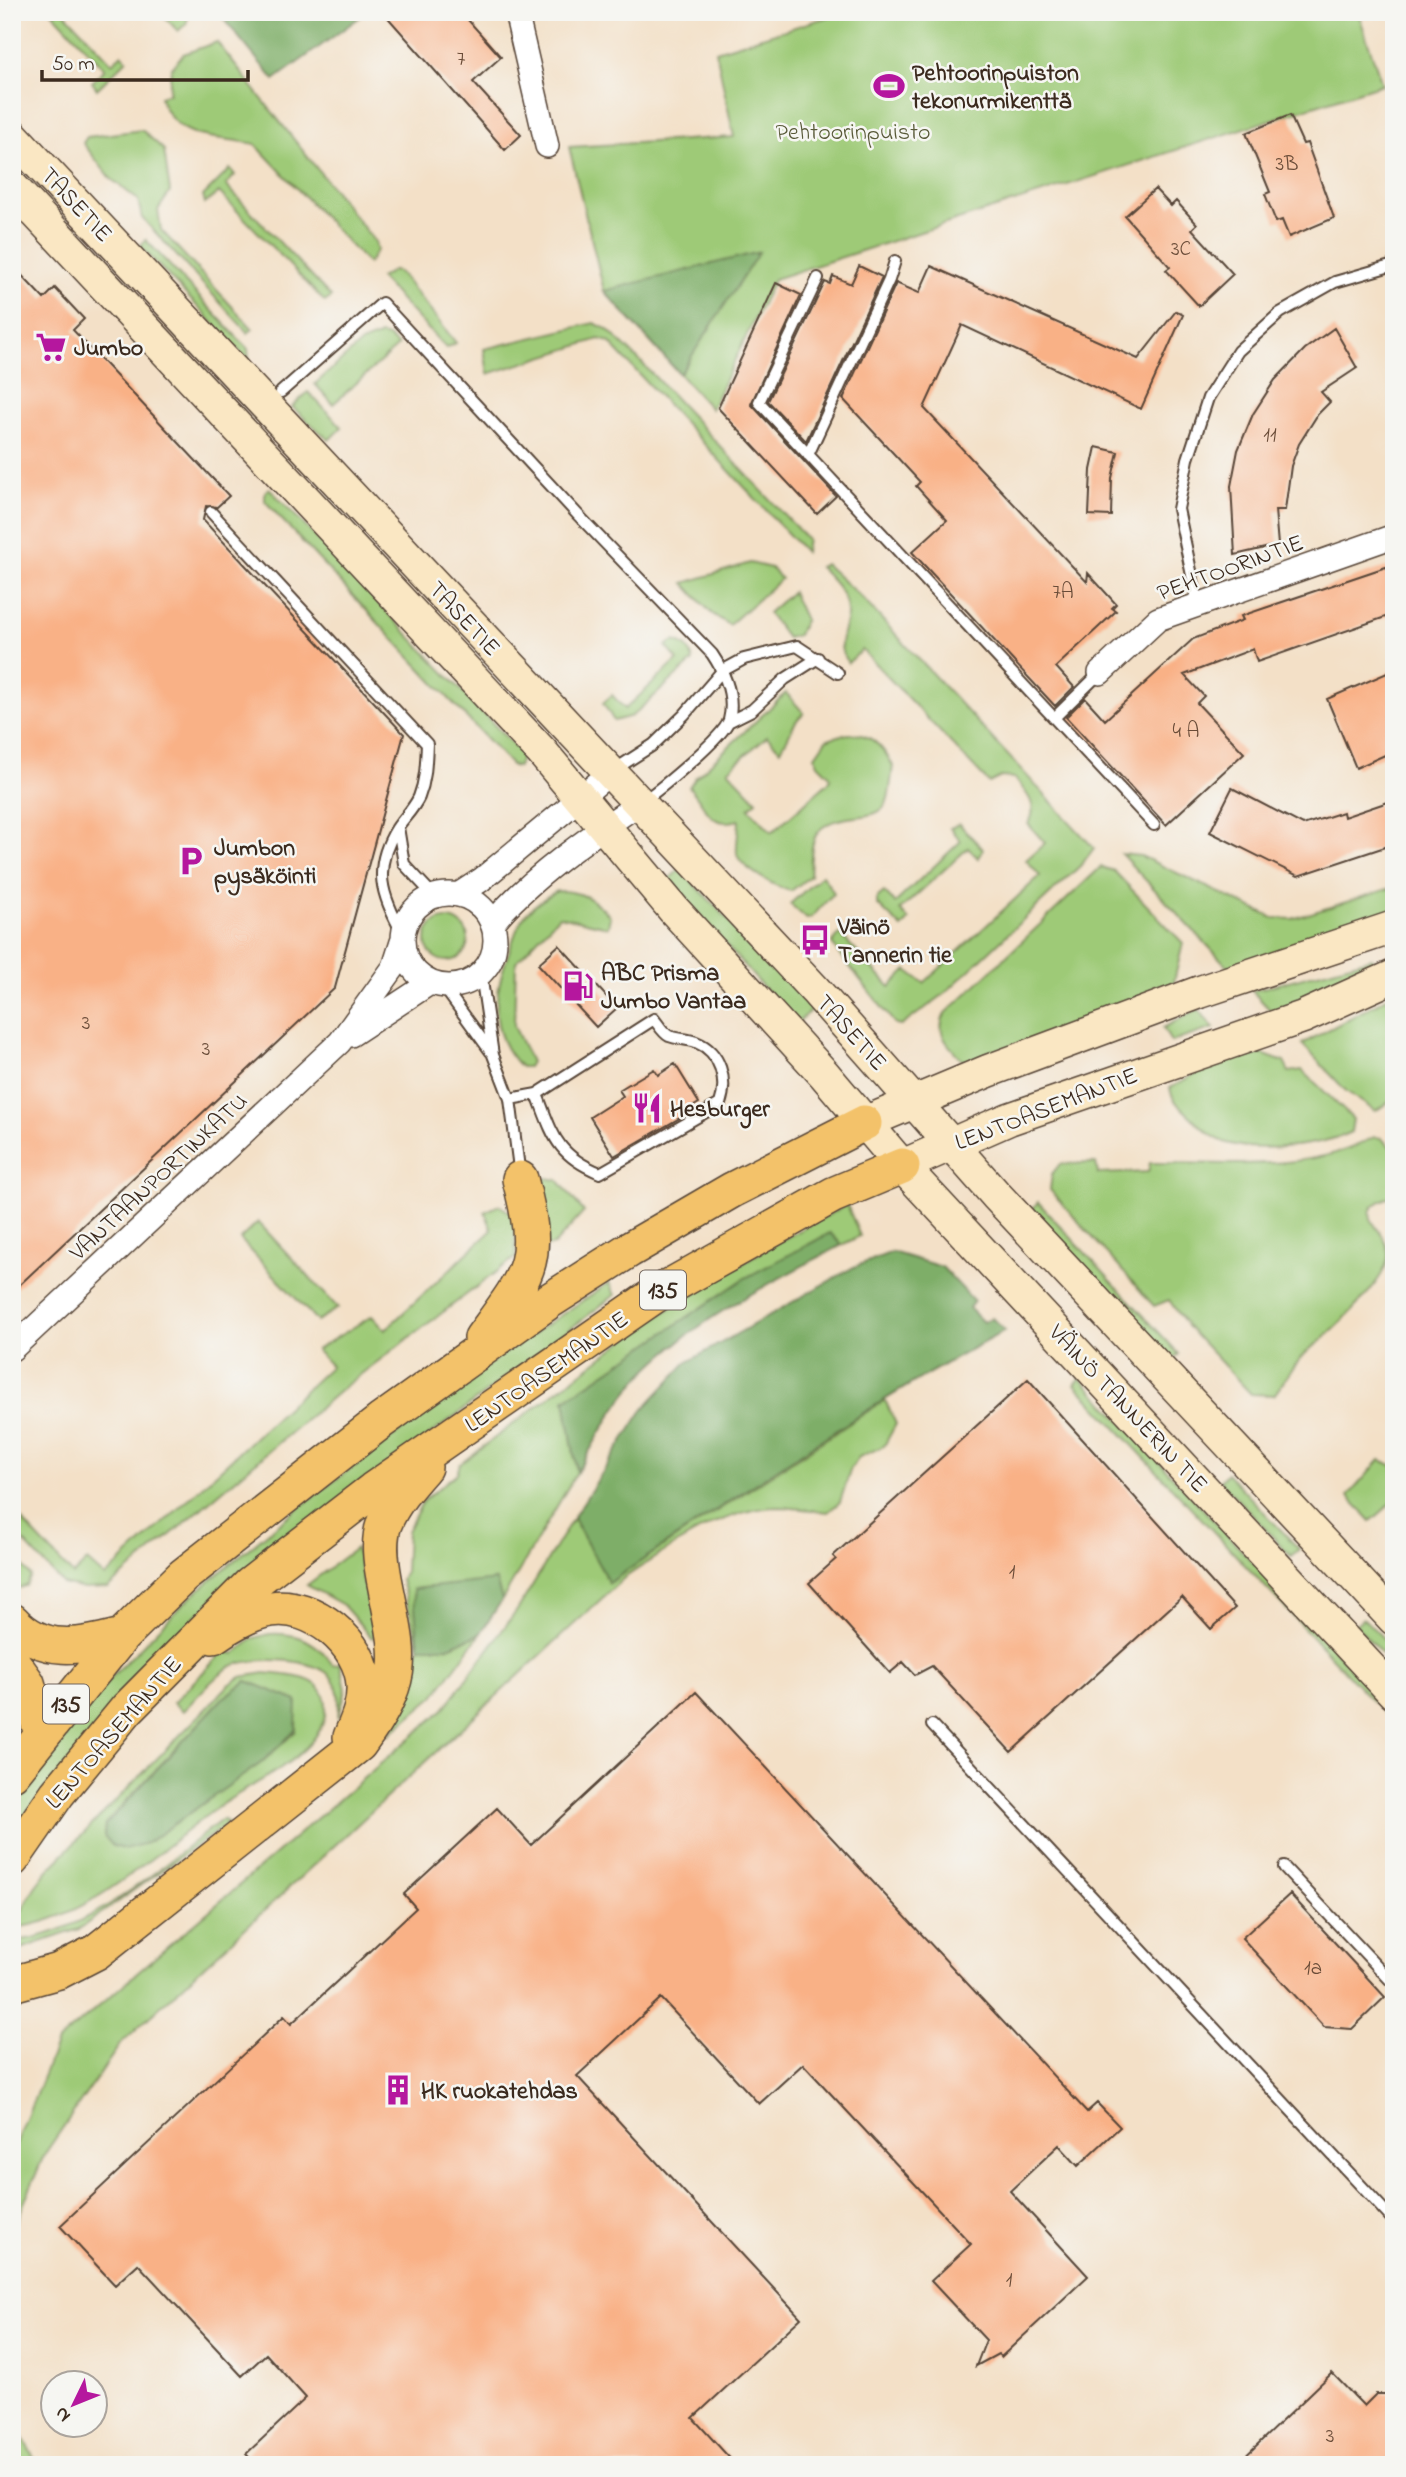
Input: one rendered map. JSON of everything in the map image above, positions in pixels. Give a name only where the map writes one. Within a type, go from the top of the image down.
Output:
[{"type":"main road","name":"TASETIE","points":[[12,135],[640,803],[915,1102]]},
{"type":"main road","name":"TASETIE","points":[[12,187],[541,751],[864,1123]]},
{"type":"main road","name":"LENTOASEMANTIE","points":[[12,1773],[122,1636],[183,1576],[381,1421],[549,1301],[629,1250],[732,1190],[864,1123],[988,1071],[1200,992],[1394,927]]},
{"type":"main road","name":"LENTOASEMANTIE","points":[[12,1859],[89,1753],[164,1670],[250,1585],[373,1490],[658,1293],[832,1195],[949,1144],[1009,1119],[1303,1017],[1394,976]]},
{"type":"main road","name":"VÄINÖ TANNERIN TIE","points":[[915,1102],[949,1144],[1394,1619]]},
{"type":"main road","name":"VÄINÖ TANNERIN TIE","points":[[864,1123],[1394,1693]]},
{"type":"main road","points":[[463,1364],[523,1282],[529,1266],[530,1221],[520,1179]]},
{"type":"main road","points":[[12,1984],[59,1971],[96,1952],[359,1744],[380,1715],[396,1681],[398,1650],[380,1555],[383,1525],[401,1494],[443,1444]]},
{"type":"main road","points":[[164,1670],[243,1618],[270,1609],[290,1608],[311,1615],[333,1629],[347,1645],[359,1665],[365,1684],[363,1707],[351,1736],[327,1770]]},
{"type":"main road","points":[[12,1621],[41,1643],[74,1648],[122,1636]]},
{"type":"main road","points":[[12,1662],[27,1683],[42,1734]]},
{"type":"street","points":[[516,12],[547,146]]},
{"type":"street","name":"PEHTOORINTIE","points":[[1100,673],[1158,619],[1394,536]]},
{"type":"street","points":[[458,895],[513,854],[579,796],[610,773]]},
{"type":"street","points":[[492,925],[507,906],[605,827],[640,803]]},
{"type":"street","points":[[434,896],[447,893],[458,895],[483,910],[492,925],[494,949],[481,974]]},
{"type":"street","name":"VANTAANPORTINKATU","points":[[12,1349],[340,1042],[394,967],[408,919],[418,906],[434,896]]},
{"type":"street","points":[[402,938],[414,971],[437,985]]},
{"type":"street","name":"VANTAANPORTINKATU","points":[[340,1042],[437,985],[459,986],[481,974]]},
{"type":"lane","points":[[808,455],[890,280],[895,261]]},
{"type":"lane","points":[[1198,604],[1178,509],[1188,459],[1208,398],[1238,351],[1280,313],[1335,282],[1394,265]]},
{"type":"lane","points":[[818,278],[759,402],[1154,825]]},
{"type":"lane","points":[[281,391],[382,303],[578,515],[712,654],[722,671],[731,699],[729,722]]},
{"type":"lane","points":[[211,512],[427,744],[426,778],[418,801],[386,847],[380,871],[390,911],[402,938]]},
{"type":"lane","points":[[610,773],[653,745],[684,715],[722,671],[744,659],[775,649],[797,646],[838,673]]},
{"type":"lane","points":[[640,803],[671,780],[729,722],[752,710],[785,679],[818,658]]},
{"type":"lane","points":[[1054,718],[1100,673]]},
{"type":"lane","points":[[398,827],[404,864],[434,896]]},
{"type":"lane","points":[[481,974],[493,1055],[510,1099],[520,1179]]},
{"type":"lane","points":[[437,985],[493,1055]]},
{"type":"lane","points":[[510,1099],[537,1094],[654,1019],[667,1035],[698,1042],[712,1052],[724,1081],[720,1104],[618,1165],[600,1172],[581,1165],[555,1142],[537,1094]]},
{"type":"lane","points":[[933,1725],[1394,2221]]},
{"type":"lane","points":[[1284,1867],[1394,1984]]},
{"type":"green space","points":[[52,12],[64,12],[112,63],[122,54],[127,60],[97,89],[92,82],[105,69]]},
{"type":"green space","points":[[160,12],[190,12],[186,24],[178,31]]},
{"type":"green space","points":[[218,12],[367,12],[274,80]]},
{"type":"green space","name":"Pehtoorinpuisto","points":[[844,12],[1358,12],[1382,84],[774,279],[711,409],[604,291],[569,147],[734,137],[716,51]]},
{"type":"green space","points":[[217,42],[375,242],[377,250],[368,264],[255,144],[199,135],[176,123],[167,112],[160,97],[169,93],[171,69],[183,54]]},
{"type":"green space","points":[[142,130],[164,150],[170,192],[158,210],[161,230],[253,329],[248,333],[142,218],[138,200],[110,178],[83,143],[87,137]]},
{"type":"green space","points":[[230,169],[235,175],[226,185],[331,297],[325,302],[219,192],[205,204],[203,196]]},
{"type":"green space","points":[[146,240],[248,349],[249,361],[140,246]]},
{"type":"green space","points":[[759,252],[680,374],[604,291]]},
{"type":"green space","points":[[394,270],[401,274],[456,343],[446,348],[380,278]]},
{"type":"green space","points":[[594,323],[607,329],[641,362],[807,539],[805,552],[609,342],[599,339],[488,374],[484,349]]},
{"type":"green space","points":[[381,335],[388,337],[398,346],[333,404],[315,384],[361,343]]},
{"type":"green space","points":[[308,392],[342,427],[329,440],[292,407]]},
{"type":"green space","points":[[269,488],[522,754],[518,767],[512,766],[265,501],[265,492]]},
{"type":"green space","points":[[750,563],[771,568],[781,579],[729,625],[711,613],[684,583]]},
{"type":"green space","points":[[825,564],[862,598],[1094,848],[1081,865],[943,995],[901,1026],[896,1025],[832,944],[840,934],[890,987],[907,970],[924,983],[1040,876],[1026,860],[1045,843],[1028,824],[1033,811],[1032,805],[1014,778],[1001,777],[989,783],[862,650],[848,663],[841,644],[847,607],[838,588],[819,567]]},
{"type":"green space","points":[[792,592],[805,620],[798,635],[787,638],[768,613]]},
{"type":"green space","points":[[674,641],[687,648],[693,661],[632,716],[614,721],[603,703],[612,695],[625,709],[678,660],[666,646]]},
{"type":"green space","points":[[786,693],[804,713],[780,750],[767,736],[728,770],[757,801],[749,808],[772,832],[829,782],[831,777],[818,764],[815,756],[826,740],[848,734],[866,736],[880,747],[893,766],[886,804],[873,814],[841,819],[822,828],[812,846],[810,876],[791,891],[769,882],[745,865],[737,854],[739,820],[728,822],[714,818],[689,787],[695,778]]},
{"type":"green space","points":[[959,824],[983,849],[978,858],[968,848],[900,910],[909,920],[902,928],[877,904],[877,898],[884,892],[895,903],[961,841],[950,828]]},
{"type":"green space","points":[[1121,854],[1141,856],[1273,918],[1292,919],[1394,887],[1394,914],[1228,967]]},
{"type":"green space","points":[[1101,867],[1114,871],[1183,943],[1173,986],[967,1065],[943,1036],[941,1029],[945,1014]]},
{"type":"green space","points":[[680,869],[813,1009],[796,1024],[668,880]]},
{"type":"green space","points":[[822,875],[834,893],[807,919],[790,904]]},
{"type":"green space","points":[[557,891],[580,894],[598,904],[610,916],[608,927],[559,916],[516,962],[514,1026],[531,1062],[528,1067],[521,1067],[510,1054],[498,1026],[497,997],[500,982],[521,922],[527,913]]},
{"type":"green space","points":[[447,919],[462,925],[468,940],[462,955],[447,961],[432,955],[426,940],[432,925]]},
{"type":"green space","points":[[1372,958],[1381,967],[1320,996],[1272,1012],[1252,991]]},
{"type":"green space","points":[[1394,994],[1394,1099],[1375,1111],[1346,1091],[1302,1044]]},
{"type":"green space","points":[[1198,1009],[1214,1028],[1171,1042],[1163,1028]]},
{"type":"green space","points":[[1262,1054],[1284,1062],[1289,1072],[1302,1070],[1353,1119],[1351,1132],[1307,1144],[1272,1148],[1240,1146],[1211,1135],[1172,1096],[1170,1088],[1215,1063]]},
{"type":"green space","points":[[1374,1137],[1381,1138],[1394,1150],[1394,1195],[1371,1210],[1371,1217],[1388,1253],[1386,1265],[1368,1293],[1303,1356],[1274,1395],[1251,1394],[1187,1326],[1169,1300],[1154,1306],[1050,1190],[1052,1174],[1060,1164],[1096,1163],[1098,1174],[1148,1172],[1150,1163],[1235,1164],[1294,1161],[1349,1149]]},
{"type":"green space","points":[[546,1178],[558,1180],[584,1212],[554,1245],[543,1247],[534,1190]]},
{"type":"green space","points":[[1038,1202],[1179,1354],[1172,1360],[1031,1210]]},
{"type":"green space","points":[[499,1205],[514,1215],[516,1257],[344,1387],[108,1588],[84,1589],[63,1584],[12,1529],[12,1510],[73,1575],[87,1561],[105,1577],[331,1366],[316,1350],[372,1316],[385,1330],[492,1230],[485,1212]]},
{"type":"green space","points":[[847,1205],[860,1236],[842,1245],[830,1233],[565,1399],[577,1472],[502,1600],[495,1580],[448,1647],[480,1634],[434,1696],[388,1735],[409,1702],[419,1647],[401,1580],[405,1572],[407,1531],[423,1501],[457,1473],[460,1464],[651,1320],[774,1244]]},
{"type":"green space","points":[[258,1222],[338,1308],[317,1321],[240,1239]]},
{"type":"green space","points":[[830,1233],[842,1245],[714,1316],[646,1371],[617,1406],[577,1472],[565,1400],[745,1278]]},
{"type":"green space","points":[[892,1252],[942,1267],[974,1301],[969,1308],[983,1322],[992,1318],[1005,1331],[953,1359],[853,1420],[609,1583],[573,1518],[645,1407],[686,1363],[854,1267]]},
{"type":"green space","points":[[609,1283],[615,1295],[325,1514],[12,1834],[12,1801],[37,1765],[88,1701],[190,1597],[293,1512],[497,1358]]},
{"type":"green space","points":[[1081,1378],[1394,1714],[1394,1724],[1075,1384]]},
{"type":"green space","points":[[885,1400],[896,1424],[884,1446],[859,1457],[851,1468],[840,1502],[828,1512],[780,1507],[739,1514],[698,1532],[624,1578],[121,2043],[44,2155],[12,2232],[12,2154],[57,2042],[444,1709],[518,1609],[573,1518],[609,1582]]},
{"type":"green space","points":[[1380,1460],[1394,1466],[1394,1501],[1371,1521],[1348,1496]]},
{"type":"green space","points":[[1227,1473],[1299,1549],[1291,1556],[1220,1481]]},
{"type":"green space","points":[[356,1548],[375,1637],[372,1638],[343,1605],[307,1585]]},
{"type":"green space","points":[[12,1554],[31,1576],[26,1586],[12,1590]]},
{"type":"green space","points":[[496,1580],[502,1600],[480,1634],[448,1647],[419,1647],[413,1589]]},
{"type":"green space","points":[[1363,1618],[1394,1649],[1394,1666],[1355,1625]]},
{"type":"green space","points":[[269,1634],[306,1640],[320,1650],[333,1665],[340,1663],[346,1689],[338,1720],[338,1693],[332,1678],[313,1666],[283,1660],[240,1663],[223,1671],[183,1711],[173,1703],[225,1650],[234,1654],[254,1638]]},
{"type":"green space","points":[[265,1673],[295,1676],[320,1688],[326,1707],[323,1724],[314,1739],[285,1765],[221,1805],[96,1898],[41,1923],[12,1928],[48,1870],[229,1685],[241,1677]],"holes":[[[247,1681],[296,1701],[296,1731],[261,1763],[174,1822],[104,1836],[105,1824],[222,1699]]]},
{"type":"green space","points":[[247,1681],[297,1701],[296,1730],[261,1763],[147,1843],[124,1849],[113,1846],[104,1836],[105,1825],[222,1699]]},
{"type":"green space","points":[[223,1819],[228,1823],[79,1929],[12,1952],[12,1941],[41,1936],[69,1926],[124,1895]]},
{"type":"green space","points":[[12,2407],[20,2434],[39,2465],[20,2465],[12,2447]]},
{"type":"building","points":[[383,12],[461,12],[501,57],[473,82],[521,135],[505,150]]},
{"type":"building","points":[[1290,115],[1303,144],[1307,143],[1334,218],[1289,237],[1282,220],[1276,222],[1265,194],[1270,192],[1246,133]]},
{"type":"building","points":[[1155,189],[1171,206],[1176,201],[1197,224],[1192,229],[1233,274],[1199,306],[1166,270],[1170,267],[1125,216]]},
{"type":"building","name":"Jumbon pysäköinti","points":[[12,265],[44,299],[55,288],[84,319],[73,330],[229,496],[217,507],[206,506],[203,520],[404,734],[335,988],[12,1292]]},
{"type":"building","points":[[859,266],[882,277],[806,441],[768,401],[825,282],[830,284],[833,276],[851,284]]},
{"type":"building","points":[[931,266],[1138,359],[1176,311],[1183,315],[1141,409],[962,325],[924,408],[1087,582],[1088,573],[1116,604],[1112,608],[1116,611],[1056,667],[1074,687],[1055,706],[912,552],[947,520],[916,486],[920,482],[843,399],[896,283],[919,293]]},
{"type":"building","points":[[776,283],[801,295],[751,404],[836,496],[817,514],[718,408]]},
{"type":"building","points":[[1334,328],[1357,368],[1321,392],[1330,402],[1318,414],[1299,444],[1291,466],[1285,510],[1275,510],[1278,545],[1235,555],[1231,486],[1238,450],[1253,414],[1275,380],[1305,349]]},
{"type":"building","points":[[1096,447],[1118,452],[1112,478],[1111,516],[1089,515],[1091,470]]},
{"type":"building","points":[[1386,567],[1394,575],[1394,614],[1257,662],[1253,649],[1184,675],[1204,696],[1197,703],[1244,753],[1166,825],[1066,717],[1085,698],[1105,720],[1193,639],[1243,620],[1241,616]]},
{"type":"building","points":[[1394,670],[1394,751],[1356,768],[1327,699]]},
{"type":"building","points":[[1232,788],[1303,825],[1343,812],[1344,817],[1394,800],[1394,844],[1298,876],[1210,832]]},
{"type":"building","name":"ABC Prisma Jumbo Vantaa","points":[[559,945],[617,1008],[596,1027],[538,964]]},
{"type":"building","name":"Hesburger","points":[[675,1064],[699,1103],[681,1114],[683,1116],[614,1156],[590,1117],[623,1096],[619,1090],[654,1069],[658,1075]]},
{"type":"building","points":[[1028,1379],[1235,1608],[1211,1629],[1182,1597],[1011,1752],[932,1666],[915,1675],[903,1662],[890,1673],[809,1583],[836,1559],[833,1556]]},
{"type":"building","name":"HK ruokatehdas","points":[[696,1692],[1087,2112],[1097,2103],[1120,2127],[1078,2166],[1059,2145],[1010,2191],[1088,2276],[1001,2357],[998,2354],[976,2366],[986,2340],[931,2281],[971,2244],[803,2064],[759,2104],[661,1998],[577,2076],[801,2318],[693,2418],[736,2465],[256,2465],[246,2454],[306,2398],[266,2354],[242,2376],[138,2264],[115,2285],[60,2226],[284,2016],[291,2024],[416,1908],[404,1894],[497,1808],[531,1845]]},
{"type":"building","points":[[1290,1894],[1385,1997],[1352,2029],[1324,2027],[1242,1938]]},
{"type":"building","points":[[1332,2373],[1364,2406],[1376,2394],[1394,2394],[1394,2465],[1236,2465]]},
{"type":"place","name":"Pehtoorinpuiston tekonurmikenttä","points":[[889,86]]},
{"type":"place","name":"Jumbo","points":[[51,347]]},
{"type":"place","name":"Jumbon pysäköinti","points":[[191,861]]},
{"type":"place","name":"Väinö Tannerin tie","points":[[815,940]]},
{"type":"place","name":"ABC Prisma Jumbo Vantaa","points":[[578,986]]},
{"type":"place","name":"Hesburger","points":[[647,1108]]},
{"type":"place","name":"HK ruokatehdas","points":[[398,2090]]}]
